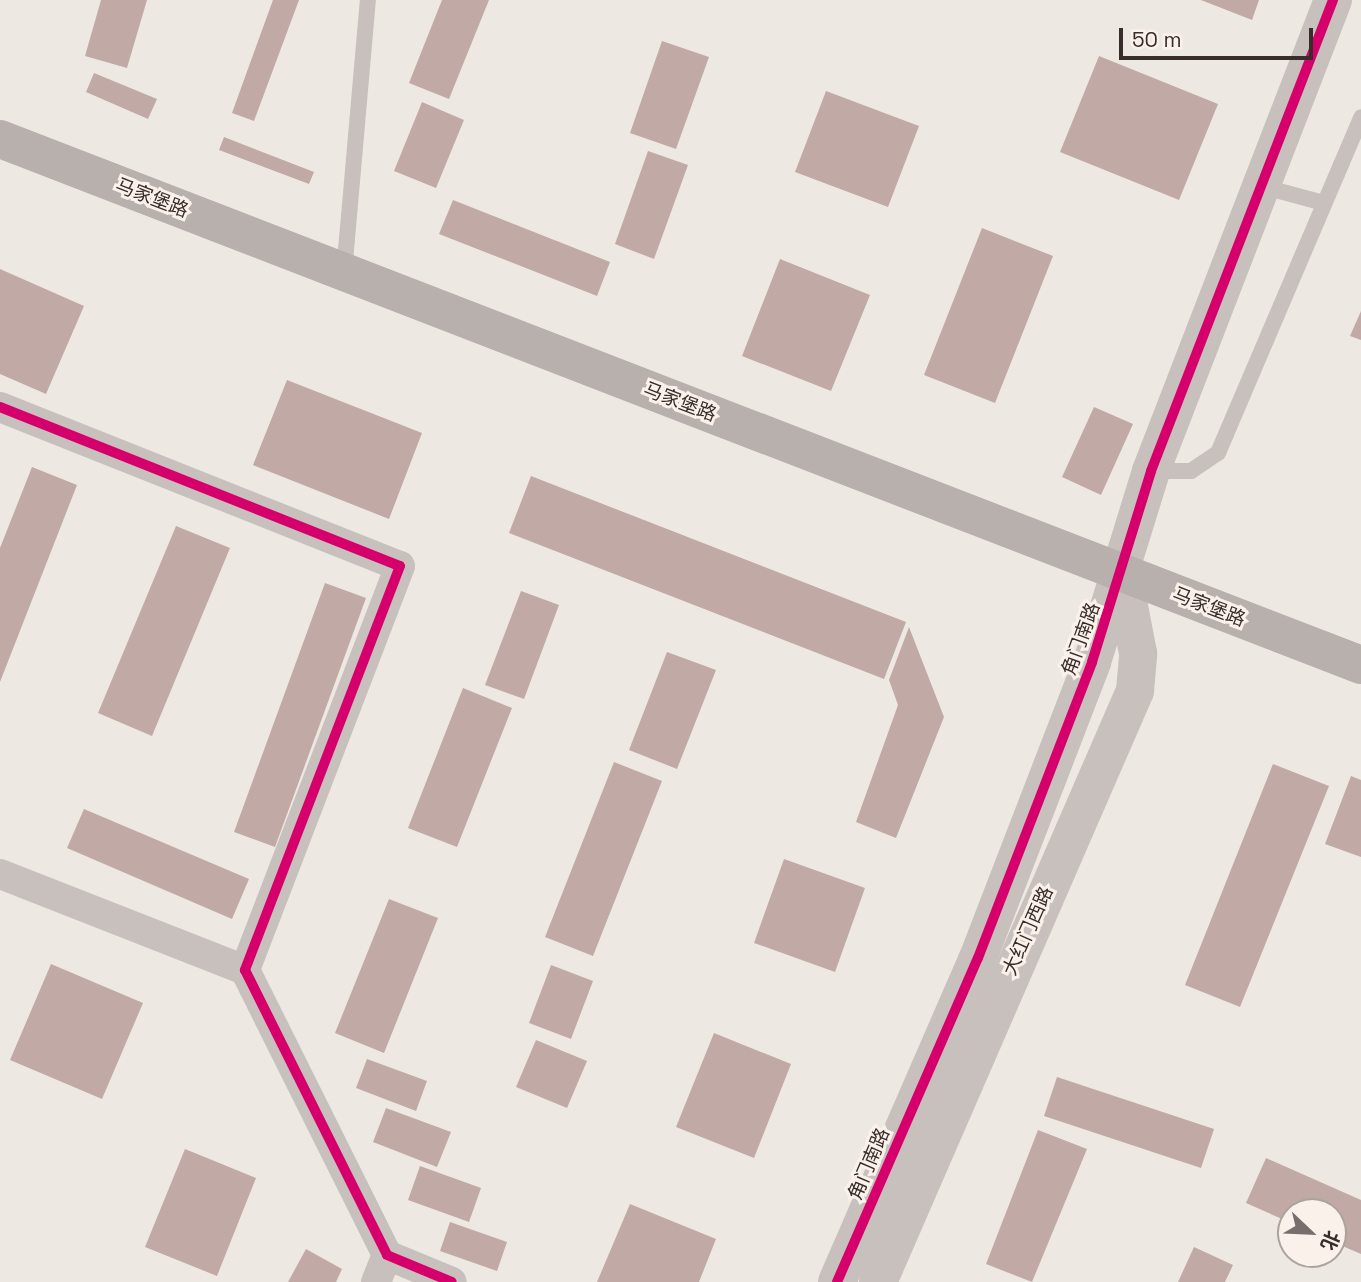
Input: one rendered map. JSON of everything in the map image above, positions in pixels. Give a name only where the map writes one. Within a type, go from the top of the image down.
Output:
[{"type":"main road","name":"马家堡路","points":[[0,139],[1361,665]]},
{"type":"street","name":"角门南路","points":[[837,1282],[978,958],[1123,573],[1151,471],[1333,0]]},
{"type":"street","points":[[0,407],[400,566],[245,970]]},
{"type":"street","name":"大红门西路","points":[[878,1282],[1135,691],[1138,653],[1123,573]]},
{"type":"street","points":[[0,874],[245,970],[381,1269],[452,1282]]},
{"type":"lane","points":[[344,273],[368,0]]},
{"type":"lane","points":[[1151,471],[1191,471],[1218,453],[1361,117]]},
{"type":"lane","points":[[1261,186],[1324,203]]},
{"type":"building","points":[[101,0],[147,0],[127,68],[85,56]]},
{"type":"building","points":[[273,0],[299,0],[254,121],[232,113]]},
{"type":"building","points":[[442,0],[489,0],[449,99],[409,83]]},
{"type":"building","points":[[1201,0],[1259,0],[1252,20]]},
{"type":"building","points":[[662,41],[709,57],[676,149],[630,133]]},
{"type":"building","points":[[1099,56],[1218,104],[1179,200],[1060,152]]},
{"type":"building","points":[[94,73],[157,99],[148,119],[86,92]]},
{"type":"building","points":[[826,91],[919,126],[888,207],[795,172]]},
{"type":"building","points":[[422,102],[464,120],[436,188],[394,171]]},
{"type":"building","points":[[224,137],[314,172],[309,184],[219,150]]},
{"type":"building","points":[[648,151],[688,165],[654,259],[615,244]]},
{"type":"building","points":[[453,200],[610,262],[597,296],[439,234]]},
{"type":"building","points":[[982,228],[1053,256],[995,403],[924,375]]},
{"type":"building","points":[[780,259],[870,295],[831,391],[742,356]]},
{"type":"building","points":[[0,269],[84,306],[46,394],[0,374]]},
{"type":"building","points":[[1361,311],[1361,340],[1350,336]]},
{"type":"building","points":[[287,380],[422,433],[389,519],[253,465]]},
{"type":"building","points":[[1094,407],[1133,424],[1101,495],[1062,477]]},
{"type":"building","points":[[32,467],[77,485],[0,682],[0,548]]},
{"type":"building","points":[[531,476],[906,622],[884,679],[509,533]]},
{"type":"building","points":[[176,526],[230,548],[152,736],[98,713]]},
{"type":"building","points":[[325,583],[366,598],[275,847],[234,832]]},
{"type":"building","points":[[521,591],[559,605],[524,699],[485,685]]},
{"type":"building","points":[[909,627],[944,717],[896,838],[856,822],[898,705],[889,680]]},
{"type":"building","points":[[667,652],[716,670],[677,769],[629,750]]},
{"type":"building","points":[[463,688],[512,708],[457,847],[408,828]]},
{"type":"building","points":[[614,762],[662,781],[593,956],[545,937]]},
{"type":"building","points":[[1273,764],[1329,786],[1240,1007],[1185,985]]},
{"type":"building","points":[[1351,776],[1361,780],[1361,857],[1325,844]]},
{"type":"building","points":[[84,809],[249,879],[232,919],[67,848]]},
{"type":"building","points":[[784,859],[865,888],[835,972],[754,943]]},
{"type":"building","points":[[389,899],[438,918],[384,1053],[335,1033]]},
{"type":"building","points":[[51,964],[143,1003],[102,1099],[10,1060]]},
{"type":"building","points":[[551,965],[593,981],[571,1039],[529,1023]]},
{"type":"building","points":[[714,1033],[791,1064],[754,1158],[676,1127]]},
{"type":"building","points":[[536,1040],[587,1061],[567,1108],[516,1087]]},
{"type":"building","points":[[367,1059],[427,1081],[416,1111],[356,1088]]},
{"type":"building","points":[[1057,1077],[1214,1129],[1201,1168],[1044,1116]]},
{"type":"building","points":[[386,1108],[451,1132],[437,1167],[373,1142]]},
{"type":"building","points":[[1038,1130],[1087,1149],[1032,1282],[986,1264]]},
{"type":"building","points":[[185,1149],[256,1178],[217,1276],[145,1247]]},
{"type":"building","points":[[1266,1158],[1361,1200],[1361,1254],[1347,1248],[1347,1198],[1277,1198],[1277,1217],[1246,1203]]},
{"type":"building","points":[[420,1166],[481,1188],[469,1222],[408,1200]]},
{"type":"building","points":[[630,1204],[716,1239],[699,1282],[597,1282]]},
{"type":"building","points":[[450,1222],[507,1242],[497,1271],[440,1251]]},
{"type":"building","points":[[1194,1247],[1233,1265],[1225,1282],[1178,1282]]},
{"type":"building","points":[[306,1249],[342,1269],[336,1282],[288,1282]]},
{"type":"cycle path","points":[[837,1282],[978,958],[1092,662],[1151,471],[1333,0]]},
{"type":"cycle path","points":[[0,407],[400,566],[245,970],[387,1255],[452,1282]]}]
